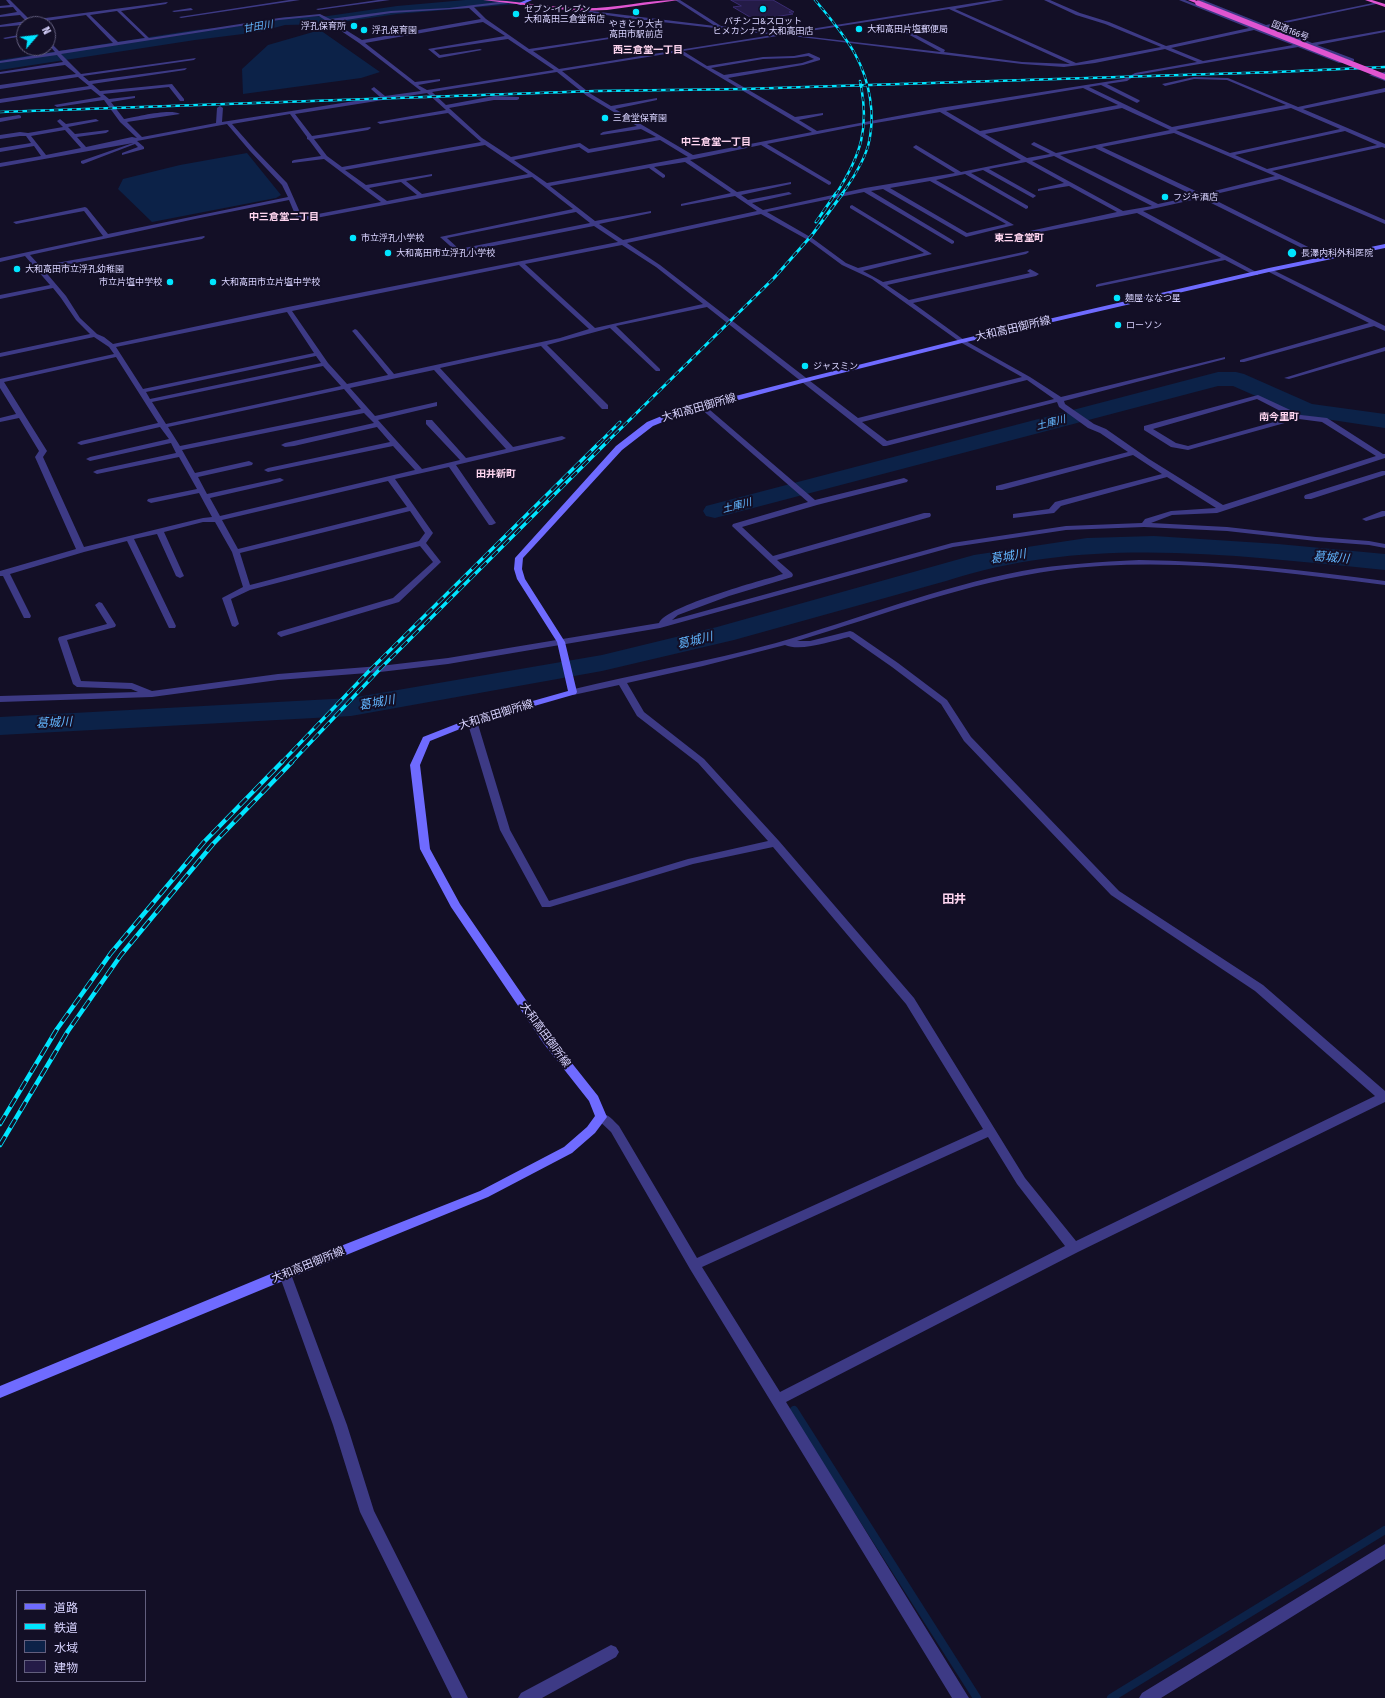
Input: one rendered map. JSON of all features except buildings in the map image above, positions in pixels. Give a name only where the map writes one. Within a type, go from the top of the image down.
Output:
[{"type":"highway","points":[[485,0],[575,10],[624,7],[677,0]]},
{"type":"highway","name":"国道166号","points":[[1190,0],[1199,2],[1385,77]]},
{"type":"highway","points":[[1367,0],[1385,6]]},
{"type":"main road","points":[[519,4],[530,0]]},
{"type":"main road","name":"大和高田御所線","points":[[0,1392],[285,1274],[484,1194],[568,1150],[591,1130],[601,1118],[594,1099],[548,1041],[455,905],[425,849],[415,765],[426,739],[472,721],[571,688],[561,646],[550,623],[521,579],[518,569],[519,558],[619,448],[650,424],[672,415],[703,406],[962,341],[1269,270],[1385,246]]},
{"type":"street","points":[[8,0],[16,0]]},
{"type":"street","points":[[8,0],[24,16]]},
{"type":"street","points":[[181,17],[298,0]]},
{"type":"street","points":[[318,9],[388,0]]},
{"type":"street","points":[[677,0],[721,28]]},
{"type":"street","points":[[83,162],[140,138],[228,122],[1002,0]]},
{"type":"street","points":[[1046,0],[1078,14],[1107,23],[1165,48],[1203,62]]},
{"type":"street","points":[[1181,0],[1339,62],[1352,60],[1199,2]]},
{"type":"street","points":[[575,10],[1022,64],[1050,66],[1076,65],[1165,48],[1382,0]]},
{"type":"street","points":[[1051,2],[1058,1]]},
{"type":"street","points":[[56,19],[164,2],[186,22]]},
{"type":"street","points":[[328,21],[391,12],[470,7],[507,2]]},
{"type":"street","points":[[0,7],[13,6]]},
{"type":"street","points":[[470,7],[484,20],[530,50],[589,95],[661,138],[735,194],[762,212],[810,239],[844,264],[882,284],[962,341],[1028,378],[1060,400],[1062,405],[1091,426],[1103,431],[1134,453],[1222,508]]},
{"type":"street","points":[[616,16],[612,14],[611,11],[624,7]]},
{"type":"street","points":[[174,11],[196,8]]},
{"type":"street","points":[[950,8],[1076,65]]},
{"type":"street","points":[[118,10],[148,39]]},
{"type":"street","points":[[0,16],[22,13]]},
{"type":"street","points":[[87,14],[117,44]]},
{"type":"street","points":[[655,14],[665,21]]},
{"type":"street","points":[[0,62],[279,19],[320,15],[361,42],[413,84],[430,93],[486,143],[533,175],[595,224],[658,266],[886,444],[1223,358]]},
{"type":"street","points":[[361,42],[484,20]]},
{"type":"street","points":[[0,26],[16,24]]},
{"type":"street","points":[[191,26],[198,32]]},
{"type":"street","points":[[897,26],[949,54]]},
{"type":"street","points":[[1312,44],[1385,30]]},
{"type":"street","points":[[530,50],[645,33]]},
{"type":"street","points":[[5,38],[16,36]]},
{"type":"street","points":[[480,50],[439,57],[430,49],[510,36]]},
{"type":"street","points":[[545,185],[689,159],[858,124],[1125,80],[1135,74],[1298,46]]},
{"type":"street","points":[[56,51],[66,63],[107,99],[122,121],[140,138]]},
{"type":"street","points":[[679,51],[816,132]]},
{"type":"street","points":[[707,67],[763,58],[794,57],[809,54],[818,59],[803,64],[723,77]]},
{"type":"street","points":[[0,87],[95,72],[194,59]]},
{"type":"street","points":[[0,73],[66,63]]},
{"type":"street","points":[[0,101],[185,69]]},
{"type":"street","points":[[1385,73],[1371,75],[1385,80]]},
{"type":"street","points":[[1165,84],[1194,78],[1228,79],[1384,145]]},
{"type":"street","points":[[413,84],[438,80]]},
{"type":"street","points":[[1102,84],[1136,101]]},
{"type":"street","points":[[100,93],[170,85],[182,100]]},
{"type":"street","points":[[1084,86],[1122,106],[1228,155],[1385,222]]},
{"type":"street","points":[[374,89],[384,98]]},
{"type":"street","points":[[112,346],[288,309],[623,243],[627,240],[865,190],[931,179],[1097,147],[1270,110],[1385,90]]},
{"type":"street","points":[[57,105],[133,97]]},
{"type":"street","points":[[380,122],[494,98],[517,98]]},
{"type":"street","points":[[610,108],[655,99]]},
{"type":"street","points":[[980,134],[1122,106]]},
{"type":"street","points":[[219,124],[220,108]]},
{"type":"street","points":[[940,110],[1122,213]]},
{"type":"street","points":[[1270,110],[1277,113]]},
{"type":"street","points":[[292,113],[309,138],[325,157],[386,203]]},
{"type":"street","points":[[122,121],[165,114],[177,114]]},
{"type":"street","points":[[793,119],[821,114]]},
{"type":"street","points":[[1246,115],[1253,118]]},
{"type":"street","points":[[0,120],[19,118]]},
{"type":"street","points":[[60,121],[84,148]]},
{"type":"street","points":[[0,137],[20,134],[28,135],[96,121]]},
{"type":"street","points":[[228,122],[252,150],[285,184],[300,219],[533,175]]},
{"type":"street","points":[[602,134],[643,127]]},
{"type":"street","points":[[309,138],[368,128]]},
{"type":"street","points":[[1228,155],[1345,129]]},
{"type":"street","points":[[73,136],[106,131]]},
{"type":"street","points":[[28,135],[44,156]]},
{"type":"street","points":[[510,159],[580,146],[588,151],[661,138]]},
{"type":"street","points":[[0,165],[84,148],[134,141],[142,148],[119,155]]},
{"type":"street","points":[[770,142],[814,169]]},
{"type":"street","points":[[340,169],[486,143]]},
{"type":"street","points":[[762,143],[829,183]]},
{"type":"street","points":[[0,150],[35,144]]},
{"type":"street","points":[[1034,144],[1157,206]]},
{"type":"street","points":[[1265,171],[1384,145]]},
{"type":"street","points":[[916,147],[1026,207]]},
{"type":"street","points":[[1097,147],[1201,196],[1326,258]]},
{"type":"street","points":[[294,162],[325,157]]},
{"type":"street","points":[[649,166],[664,176]]},
{"type":"street","points":[[983,168],[1033,196]]},
{"type":"street","points":[[363,187],[430,175]]},
{"type":"street","points":[[1007,238],[1122,213],[1138,211],[1280,177]]},
{"type":"street","points":[[884,187],[966,235],[1011,225],[931,179]]},
{"type":"street","points":[[402,180],[422,197]]},
{"type":"street","points":[[683,205],[789,183]]},
{"type":"street","points":[[1040,190],[1069,184]]},
{"type":"street","points":[[865,190],[952,242]]},
{"type":"street","points":[[747,202],[788,194]]},
{"type":"street","points":[[0,260],[107,236],[292,198]]},
{"type":"street","points":[[852,206],[929,254],[857,270]]},
{"type":"street","points":[[16,222],[84,209],[107,236]]},
{"type":"street","points":[[578,210],[443,237],[458,251],[649,212]]},
{"type":"street","points":[[1138,211],[1256,274]]},
{"type":"street","points":[[39,268],[202,237]]},
{"type":"street","points":[[882,284],[1026,252]]},
{"type":"street","points":[[26,255],[64,297],[78,319],[95,335],[102,338],[112,346],[149,401],[165,426],[236,552],[247,588]]},
{"type":"street","points":[[1098,286],[1227,258]]},
{"type":"street","points":[[520,264],[594,330]]},
{"type":"street","points":[[1269,270],[1385,329]]},
{"type":"street","points":[[908,302],[1036,274],[1030,271]]},
{"type":"street","points":[[0,297],[55,286]]},
{"type":"street","points":[[81,443],[160,425],[165,426],[393,377],[561,340],[611,325],[708,305]]},
{"type":"street","points":[[288,309],[325,364],[420,471]]},
{"type":"street","points":[[1242,361],[1374,324]]},
{"type":"street","points":[[611,325],[658,370]]},
{"type":"street","points":[[355,331],[393,377]]},
{"type":"street","points":[[0,355],[95,335]]},
{"type":"street","points":[[542,344],[605,407]]},
{"type":"street","points":[[1286,378],[1385,349]]},
{"type":"street","points":[[142,391],[318,354]]},
{"type":"street","points":[[81,550],[39,457],[43,451],[21,415],[3,392],[0,382],[118,355]]},
{"type":"street","points":[[149,401],[325,364]]},
{"type":"street","points":[[435,367],[511,450]]},
{"type":"street","points":[[856,421],[1028,378]]},
{"type":"street","points":[[1299,417],[1188,448],[1174,446],[1147,428],[1258,397],[1299,417],[1324,420],[1384,456]]},
{"type":"street","points":[[285,445],[294,444],[376,422],[434,404]]},
{"type":"street","points":[[703,406],[814,503]]},
{"type":"street","points":[[97,472],[179,451],[366,410]]},
{"type":"street","points":[[0,420],[21,415]]},
{"type":"street","points":[[429,422],[465,461]]},
{"type":"street","points":[[27,616],[3,573],[81,550],[160,530],[203,520],[217,519],[562,438]]},
{"type":"street","points":[[90,458],[173,440]]},
{"type":"street","points":[[268,470],[395,443]]},
{"type":"street","points":[[999,488],[1134,453]]},
{"type":"street","points":[[1144,525],[1148,521],[1171,513],[1214,511],[1384,456]]},
{"type":"street","points":[[193,476],[249,463]]},
{"type":"street","points":[[451,464],[492,523]]},
{"type":"street","points":[[1308,497],[1385,473]]},
{"type":"street","points":[[1016,516],[1050,511],[1058,504],[1168,475]]},
{"type":"street","points":[[236,624],[226,598],[247,588],[422,543],[429,533],[390,478]]},
{"type":"street","points":[[205,497],[280,480]]},
{"type":"street","points":[[660,625],[675,613],[726,594],[789,575],[736,526],[814,503],[904,480]]},
{"type":"street","points":[[151,501],[201,490]]},
{"type":"street","points":[[236,552],[412,508]]},
{"type":"street","points":[[1366,519],[1385,513]]},
{"type":"street","points":[[772,558],[927,515]]},
{"type":"street","points":[[0,699],[152,694],[278,677],[380,669],[561,646],[697,616],[952,545],[1066,528],[1144,525],[1227,529],[1316,539],[1369,543],[1385,546]]},
{"type":"street","points":[[160,530],[180,576]]},
{"type":"street","points":[[129,538],[172,626]]},
{"type":"street","points":[[281,634],[396,600],[437,562],[422,543]]},
{"type":"street","points":[[571,688],[622,682],[779,644],[888,610],[1000,578],[1058,568],[1128,562],[1209,565],[1301,572],[1385,583]]},
{"type":"street","points":[[99,605],[112,625],[62,639],[77,684],[132,686],[152,694]]},
{"type":"street","points":[[777,1400],[1074,1248],[1385,1098],[1259,988],[1115,893],[967,740],[944,702],[902,670],[850,634],[810,644],[779,644]]},
{"type":"street","points":[[622,682],[640,714],[701,761],[776,843],[910,1001],[1021,1181],[1074,1248]]},
{"type":"street","points":[[472,721],[505,830],[546,905],[692,861],[776,843]]},
{"type":"street","points":[[601,1118],[615,1129],[694,1265],[961,1698]]},
{"type":"street","points":[[694,1265],[989,1131]]},
{"type":"street","points":[[285,1274],[340,1425],[367,1512],[460,1698]]},
{"type":"street","points":[[1147,1698],[1385,1551]]},
{"type":"street","points":[[526,1698],[611,1652]]},
{"type":"water","points":[[320,30],[380,72],[361,78],[243,94],[242,69],[268,45]]},
{"type":"water","points":[[247,153],[281,195],[276,198],[152,222],[118,189],[123,179],[180,165]]},
{"type":"waterway","name":"甘田川","points":[[0,65],[195,35],[259,28],[285,21],[328,20],[397,10],[517,0]]},
{"type":"waterway","name":"土庫川","points":[[715,511],[1218,379],[1236,379],[1307,410],[1385,421]]},
{"type":"waterway","name":"葛城川","points":[[0,726],[351,707],[602,663],[724,634],[937,575],[974,563],[1087,546],[1154,544],[1278,552],[1385,562]]},
{"type":"waterway","points":[[794,1410],[977,1698]]},
{"type":"waterway","points":[[1111,1698],[1385,1530]]},
{"type":"railway","points":[[815,0],[851,47],[860,64],[867,85]]},
{"type":"railway","points":[[867,85],[1385,67]]},
{"type":"railway","points":[[860,81],[861,85]]},
{"type":"railway","points":[[0,112],[595,91],[744,89],[861,85]]},
{"type":"railway","points":[[836,194],[852,166],[861,140],[864,113],[861,85]]},
{"type":"railway","points":[[861,85],[867,85]]},
{"type":"railway","points":[[842,194],[860,165],[868,146],[871,111],[867,85]]},
{"type":"railway","points":[[816,222],[836,193]]},
{"type":"railway","points":[[606,443],[774,278],[812,235],[843,193]]},
{"type":"railway","points":[[600,442],[620,422]]},
{"type":"railway","points":[[281,763],[370,670],[600,442]]},
{"type":"railway","points":[[291,763],[380,669],[606,443]]},
{"type":"railway","points":[[0,1124],[57,1029],[111,953],[204,842],[282,762]]},
{"type":"railway","points":[[0,1145],[68,1031],[121,955],[213,844],[292,762]]},
{"type":"place","name":"パチンコ&スロット ヒメカンナウ 大和高田店","points":[[763,9]]},
{"type":"place","name":"やきとり大吉 高田市駅前店","points":[[636,12]]},
{"type":"place","name":"セブン-イレブン 大和高田三倉堂南店","points":[[516,14]]},
{"type":"place","name":"浮孔保育所","points":[[354,26]]},
{"type":"place","name":"大和高田片塩郵便局","points":[[859,29]]},
{"type":"place","name":"浮孔保育園","points":[[364,30]]},
{"type":"place","name":"三倉堂保育園","points":[[605,118]]},
{"type":"place","name":"フジキ酒店","points":[[1165,197]]},
{"type":"place","name":"市立浮孔小学校","points":[[353,238]]},
{"type":"place","name":"大和高田市立浮孔小学校","points":[[388,253]]},
{"type":"place","name":"長澤内科外科医院","points":[[1292,253]]},
{"type":"place","name":"大和高田市立浮孔幼稚園","points":[[17,269]]},
{"type":"place","name":"市立片塩中学校","points":[[170,282]]},
{"type":"place","name":"大和高田市立片塩中学校","points":[[213,282]]},
{"type":"place","name":"麺屋 ななつ星","points":[[1117,298]]},
{"type":"place","name":"ローソン","points":[[1118,325]]},
{"type":"place","name":"ジャスミン","points":[[805,366]]},
{"type":"district","name":"西三倉堂一丁目","points":[[648,50]]},
{"type":"district","name":"中三倉堂一丁目","points":[[716,142]]},
{"type":"district","name":"中三倉堂二丁目","points":[[284,217]]},
{"type":"district","name":"東三倉堂町","points":[[1019,238]]},
{"type":"district","name":"南今里町","points":[[1279,417]]},
{"type":"district","name":"田井新町","points":[[496,474]]},
{"type":"district","name":"田井","points":[[954,900]]}]
